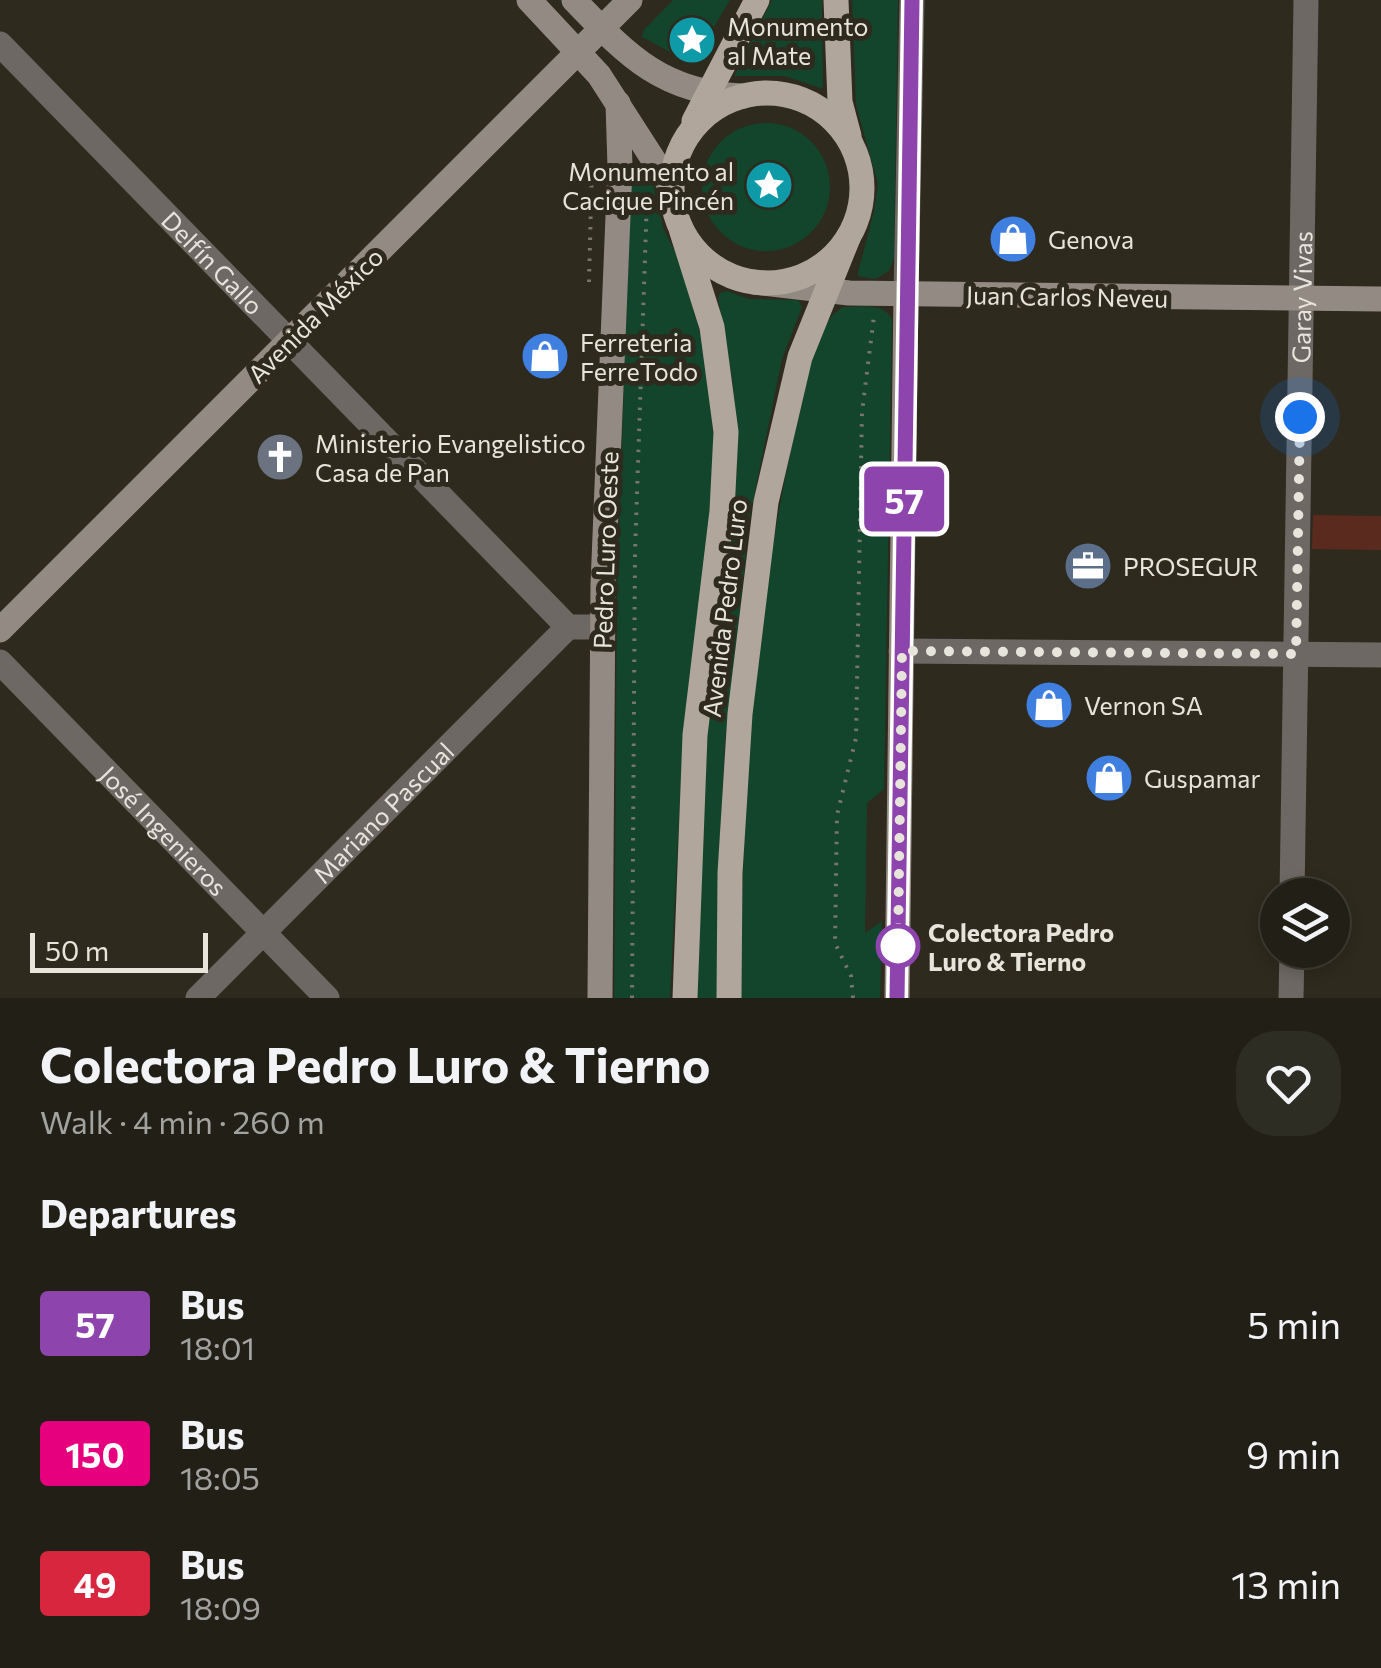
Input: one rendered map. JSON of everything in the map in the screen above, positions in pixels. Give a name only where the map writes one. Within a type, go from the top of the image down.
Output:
[{"type":"main road","points":[[529,0],[579,51],[618,103],[682,232],[712,266],[754,282],[785,281],[814,271],[838,251],[855,224],[862,192],[858,160],[840,102],[836,0]]},
{"type":"main road","points":[[574,0],[646,68],[708,93],[775,93],[806,101],[833,119],[852,145]]},
{"type":"main road","name":"Avenida México","points":[[0,630],[630,0]]},
{"type":"main road","points":[[659,189],[757,0]]},
{"type":"main road","points":[[682,143],[713,109],[743,96]]},
{"type":"main road","name":"Pedro Luro Oeste","points":[[600,998],[602,627],[620,151],[618,103]]},
{"type":"main road","name":"Avenida Pedro Luro","points":[[682,232],[712,327],[726,432],[722,511],[695,735],[685,998]]},
{"type":"main road","name":"Avenida Pedro Luro","points":[[729,998],[730,872],[740,714],[764,520],[776,447],[795,372],[848,238]]},
{"type":"main road","name":"Juan Carlos Neveu","points":[[754,282],[826,292],[1381,300]]},
{"type":"main road","points":[[897,998],[906,294]]},
{"type":"street","points":[[906,294],[912,0]]},
{"type":"street","name":"Garay Vivas","points":[[1292,878],[1306,0]]},
{"type":"street","name":"Delfín Gallo","points":[[0,44],[568,627]]},
{"type":"street","points":[[568,627],[602,627]]},
{"type":"street","name":"Mariano Pascual","points":[[198,998],[568,627]]},
{"type":"street","points":[[902,651],[1381,655]]},
{"type":"street","name":"José Ingenieros","points":[[0,662],[327,998]]},
{"type":"street","points":[[1291,998],[1292,968]]},
{"type":"path","points":[[632,998],[634,590],[659,189]]},
{"type":"path","points":[[853,998],[851,976],[835,938],[837,815],[856,738],[862,412],[873,343],[874,308]]},
{"type":"green space","points":[[673,0],[730,0],[692,64],[642,37],[643,31]]},
{"type":"green space","points":[[772,0],[822,0],[823,89],[785,76],[734,76]]},
{"type":"green space","points":[[852,0],[898,0],[894,258],[889,271],[875,279],[857,276],[878,184],[856,105]]},
{"type":"green space","points":[[766,123],[791,128],[811,142],[825,162],[830,187],[825,212],[811,232],[791,246],[766,251],[741,246],[721,232],[707,212],[702,187],[707,162],[721,142],[741,128]]},
{"type":"green space","points":[[640,175],[653,182],[663,228],[680,262],[706,354],[714,444],[709,522],[683,738],[670,998],[614,998],[617,584],[631,186]]},
{"type":"green space","points":[[727,291],[749,299],[798,300],[802,307],[782,359],[750,516],[725,743],[719,858],[719,998],[696,998],[708,723],[737,467],[733,384],[718,298]]},
{"type":"green space","points":[[843,307],[879,308],[892,321],[884,789],[867,803],[865,933],[882,921],[880,998],[741,998],[748,773],[772,549],[815,350],[826,325]]},
{"type":"building","points":[[1313,515],[1381,516],[1381,550],[1312,549]]},
{"type":"bus line","name":"57","points":[[897,998],[912,0]]},
{"type":"place","name":"Monumento al Mate","points":[[692,40]]},
{"type":"place","name":"Monumento al Cacique Pincén","points":[[769,185]]},
{"type":"place","name":"Genova","points":[[1013,239]]},
{"type":"place","name":"Ferreteria FerreTodo","points":[[545,356]]},
{"type":"place","name":"Ministerio Evangelistico Casa de Pan","points":[[280,457]]},
{"type":"place","name":"PROSEGUR","points":[[1088,566]]},
{"type":"place","name":"Vernon SA","points":[[1049,705]]},
{"type":"place","name":"Guspamar","points":[[1109,778]]},
{"type":"place","name":"Colectora Pedro Luro & Tierno","points":[[898,946]]},
{"type":"route","points":[[898,946],[902,651],[1296,654],[1300,417]]}]
